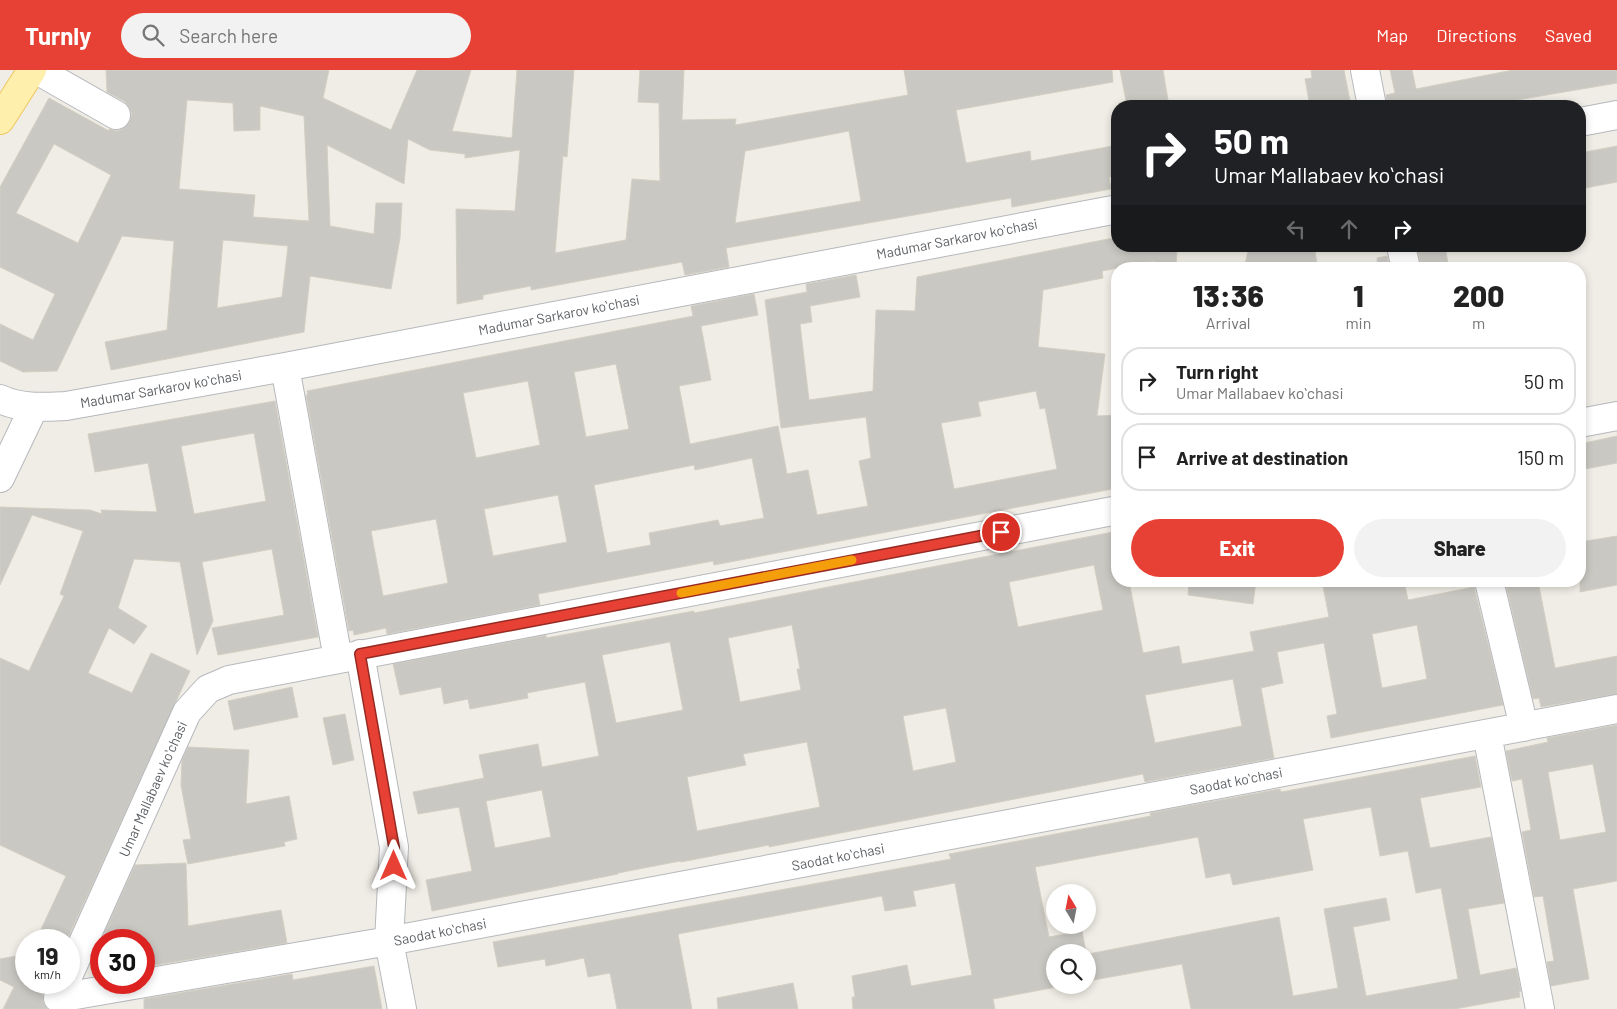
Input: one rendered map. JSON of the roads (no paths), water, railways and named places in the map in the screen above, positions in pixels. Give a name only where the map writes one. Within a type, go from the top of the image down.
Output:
[{"type":"main road","points":[[0,120],[32,70]]},
{"type":"street","points":[[37,70],[116,115]]},
{"type":"street","points":[[1365,70],[1371,100]]},
{"type":"street","points":[[1586,121],[1617,116]]},
{"type":"street","name":"Madumar Sarkarov koʻchasi","points":[[0,399],[9,403],[34,407],[66,406],[284,367],[1111,210]]},
{"type":"street","points":[[284,367],[394,847],[390,942],[402,1009]]},
{"type":"street","points":[[0,478],[34,407]]},
{"type":"street","points":[[1586,422],[1617,416]]},
{"type":"street","name":"Umar Mallabaev koʻchasi","points":[[80,945],[187,712],[208,690],[229,680],[1111,511]]},
{"type":"street","points":[[1490,587],[1524,727]]},
{"type":"street","name":"Saodat koʻchasi","points":[[80,988],[390,942],[1617,709]]},
{"type":"street","points":[[1486,734],[1540,1009]]}]
